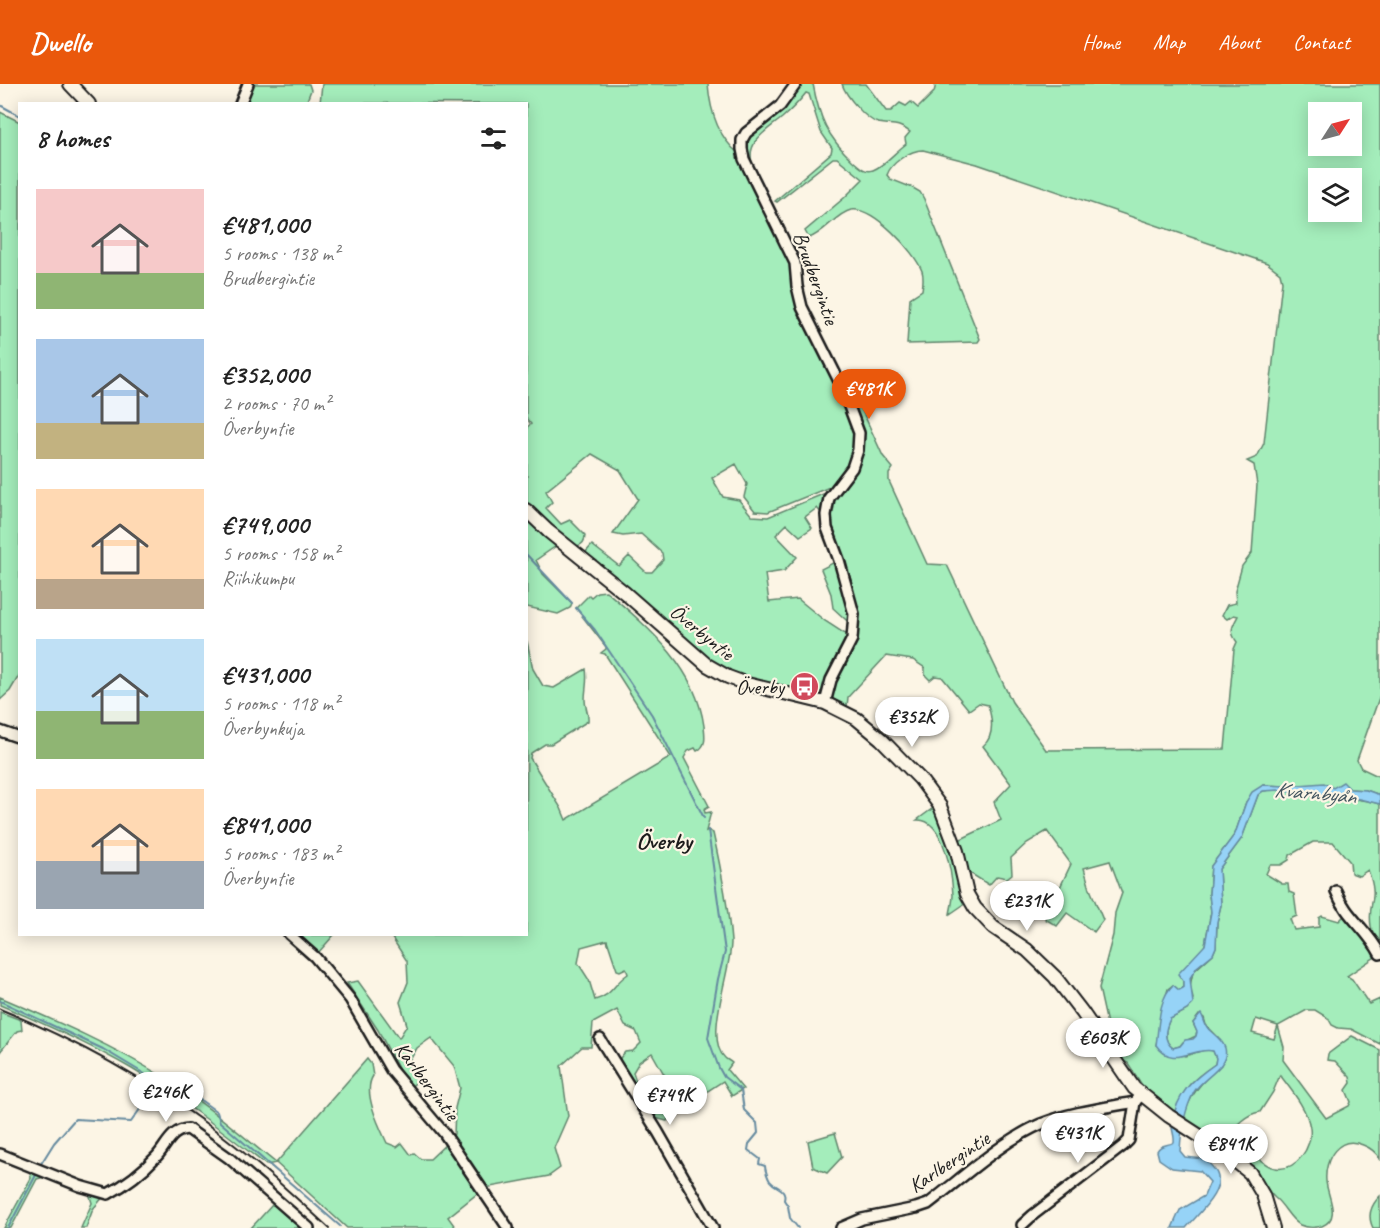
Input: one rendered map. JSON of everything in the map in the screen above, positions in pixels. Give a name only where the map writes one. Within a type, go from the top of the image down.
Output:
[{"type":"street","points":[[70,84],[87,102]]},
{"type":"street","points":[[241,102],[248,84]]},
{"type":"street","name":"Brudbergintie","points":[[796,84],[780,106],[746,133],[741,149],[795,263],[802,307],[841,385],[854,416],[858,433],[858,450],[852,468],[829,498],[826,515],[827,528],[839,560],[854,614],[852,639],[831,680],[825,703]]},
{"type":"street","name":"Överbyntie","points":[[528,512],[707,665],[728,677],[747,684],[825,703],[846,712],[868,727],[902,759],[927,787],[946,817],[967,894],[975,908],[993,927],[1027,950],[1055,977],[1082,1012],[1134,1088],[1138,1098],[1239,1162],[1250,1173],[1263,1195],[1273,1228]]},
{"type":"street","points":[[0,731],[18,737]]},
{"type":"street","points":[[1336,891],[1342,906],[1376,946],[1380,954]]},
{"type":"street","name":"Karlbergintie","points":[[291,936],[315,957],[350,999],[391,1070],[444,1133],[508,1228]]},
{"type":"street","points":[[600,1039],[658,1132],[713,1228]]},
{"type":"street","points":[[1022,1225],[1124,1146],[1129,1140],[1138,1098]]},
{"type":"street","name":"Karlbergintie","points":[[841,1228],[862,1219],[916,1208],[928,1203],[995,1153],[1042,1124],[1074,1113],[1138,1098]]},
{"type":"street","points":[[0,1154],[80,1186],[108,1194],[157,1156],[174,1134],[188,1129],[229,1158],[309,1228]]},
{"type":"green space","points":[[253,84],[309,84],[311,90],[306,102],[246,102]]},
{"type":"green space","points":[[322,84],[708,84],[716,122],[725,139],[738,153],[790,260],[794,292],[837,385],[856,397],[883,456],[893,468],[889,474],[889,481],[927,564],[947,565],[1012,702],[1046,750],[1225,749],[1234,649],[1237,642],[1232,629],[1238,616],[1234,615],[1227,619],[1222,615],[1227,605],[1236,603],[1235,591],[1242,566],[1252,553],[1257,485],[1254,465],[1247,461],[1257,457],[1264,443],[1282,281],[1280,273],[1267,263],[977,164],[923,150],[907,155],[889,170],[887,175],[890,179],[920,192],[924,199],[980,339],[978,342],[907,344],[910,298],[922,290],[923,278],[918,263],[902,242],[881,223],[860,211],[846,212],[809,238],[805,231],[863,179],[837,158],[833,158],[777,202],[775,201],[831,153],[832,148],[821,132],[809,94],[806,93],[789,112],[760,136],[752,148],[752,162],[750,163],[745,153],[746,140],[799,84],[813,84],[821,117],[830,135],[853,161],[870,171],[881,165],[906,144],[905,138],[910,132],[898,126],[873,121],[862,113],[842,84],[866,84],[886,111],[891,111],[900,103],[906,106],[911,102],[918,108],[934,92],[936,84],[1380,84],[1380,695],[1357,760],[1361,768],[1380,777],[1380,795],[1366,790],[1333,788],[1324,784],[1263,785],[1246,802],[1235,834],[1211,866],[1209,894],[1211,912],[1205,945],[1183,981],[1183,988],[1179,990],[1173,985],[1168,989],[1166,996],[1156,1045],[1185,1056],[1207,1049],[1213,1051],[1216,1058],[1215,1064],[1185,1090],[1175,1114],[1147,1093],[1128,1063],[1119,1059],[1109,1045],[1109,1033],[1099,988],[1113,935],[1115,913],[1122,893],[1110,861],[1084,868],[1103,920],[1094,932],[1067,913],[1057,926],[1045,919],[1071,864],[1047,831],[1027,843],[1011,858],[1012,874],[1007,878],[997,876],[989,885],[965,870],[959,840],[1001,820],[994,802],[1011,784],[983,746],[991,732],[988,705],[979,703],[969,710],[942,677],[935,676],[930,680],[925,675],[925,668],[913,660],[886,656],[848,697],[847,707],[821,692],[801,686],[791,687],[747,679],[725,670],[696,649],[670,624],[585,553],[592,545],[619,566],[629,556],[646,572],[652,572],[663,560],[662,553],[641,534],[623,536],[613,534],[638,499],[620,470],[592,454],[546,491],[552,502],[546,508],[561,524],[570,520],[585,535],[583,542],[577,546],[537,515],[528,504],[528,426],[531,424],[528,420],[528,102],[320,102]],"holes":[[[736,464],[747,484],[744,497],[755,511],[768,512],[837,484],[830,522],[841,559],[821,569],[831,594],[833,608],[857,630],[845,634],[798,599],[769,602],[765,574],[784,571],[797,557],[776,535],[787,524],[800,536],[812,528],[805,517],[817,508],[824,516],[828,492],[768,517],[752,516],[739,500],[723,497],[712,478]]]},
{"type":"green space","points":[[0,112],[18,121],[18,677],[10,691],[0,700]]},
{"type":"green space","points":[[528,519],[559,544],[536,560],[543,574],[572,603],[570,608],[558,614],[528,607]]},
{"type":"green space","points":[[606,591],[654,634],[681,667],[699,705],[704,726],[704,744],[697,751],[695,748],[688,751],[684,758],[709,806],[704,809],[705,813],[711,812],[706,831],[713,833],[724,887],[731,941],[717,1020],[717,1035],[719,1048],[725,1058],[732,1063],[727,1070],[743,1089],[732,1096],[723,1081],[676,1110],[667,1121],[655,1118],[659,1098],[656,1094],[658,1084],[665,1076],[652,1053],[639,1062],[633,1072],[637,1084],[634,1087],[620,1065],[620,1058],[625,1052],[633,1051],[641,1043],[636,1031],[625,1026],[617,1010],[593,1023],[591,1047],[582,1047],[561,1066],[568,1116],[554,1148],[560,1168],[549,1176],[485,1188],[452,1136],[460,1088],[454,1066],[431,1038],[417,1048],[410,1060],[420,1078],[412,1086],[400,1072],[378,1030],[347,983],[358,981],[399,1038],[407,1025],[400,1002],[408,982],[407,961],[391,936],[528,936],[528,646],[533,669],[543,686],[554,688],[586,669],[585,700],[588,721],[551,744],[545,744],[531,753],[530,758],[566,820],[671,757],[605,654],[601,653],[606,647],[576,608],[589,595],[591,597],[597,592]],"holes":[[[607,940],[617,970],[626,968],[628,974],[606,995],[595,1000],[589,980],[578,963],[581,947]]]},
{"type":"green space","points":[[1279,789],[1380,804],[1380,944],[1371,926],[1373,889],[1368,870],[1359,876],[1351,873],[1350,862],[1333,842],[1313,842],[1290,855],[1289,860],[1281,865],[1270,865],[1266,874],[1282,884],[1288,884],[1289,892],[1294,894],[1297,916],[1290,919],[1294,930],[1319,927],[1319,918],[1322,916],[1339,921],[1346,914],[1378,955],[1347,976],[1352,979],[1369,1004],[1380,999],[1380,1044],[1351,1029],[1332,1025],[1328,1018],[1315,1010],[1307,1010],[1278,1026],[1284,1047],[1283,1060],[1326,1118],[1349,1106],[1351,1102],[1346,1090],[1351,1083],[1350,1077],[1335,1061],[1327,1060],[1328,1054],[1352,1036],[1380,1050],[1380,1159],[1371,1149],[1354,1142],[1340,1146],[1335,1151],[1330,1157],[1326,1173],[1332,1206],[1331,1218],[1322,1226],[1317,1227],[1305,1227],[1296,1222],[1267,1190],[1247,1163],[1247,1159],[1255,1156],[1272,1167],[1290,1166],[1302,1157],[1309,1143],[1310,1128],[1306,1113],[1280,1075],[1273,1092],[1260,1112],[1243,1120],[1220,1144],[1183,1120],[1188,1104],[1197,1089],[1221,1065],[1219,1038],[1206,1025],[1204,1018],[1199,1015],[1193,1023],[1197,1032],[1196,1036],[1173,1048],[1166,1038],[1170,1019],[1187,1010],[1193,999],[1190,986],[1193,972],[1213,954],[1216,947],[1217,922],[1221,905],[1219,869],[1242,838],[1258,795],[1263,791]],"holes":[[[1256,1019],[1278,1026],[1274,1039],[1252,1033]]]},
{"type":"green space","points":[[936,806],[951,854],[955,858],[966,903],[950,914],[953,897],[945,849],[934,828],[926,822],[917,820]]},
{"type":"green space","points":[[301,936],[333,936],[318,953]]},
{"type":"green space","points":[[0,997],[84,1035],[146,1067],[195,1098],[276,1163],[266,1165],[167,1091],[83,1043],[0,1005]]},
{"type":"green space","points":[[0,1012],[21,1020],[22,1030],[17,1031],[0,1052]]},
{"type":"green space","points":[[367,1059],[371,1064],[373,1076],[369,1091],[370,1100],[387,1143],[397,1147],[402,1143],[411,1155],[414,1153],[421,1159],[430,1159],[446,1144],[478,1193],[448,1217],[456,1228],[347,1228],[276,1163]]},
{"type":"green space","points":[[835,1133],[842,1157],[827,1173],[813,1167],[808,1141]]},
{"type":"green space","points":[[26,1168],[104,1196],[93,1209],[86,1228],[81,1228],[92,1203],[89,1193],[48,1176],[37,1179],[11,1228],[4,1228],[31,1178]]},
{"type":"green space","points":[[1380,1196],[1380,1228],[1373,1228],[1370,1211]]},
{"type":"green space","points":[[273,1204],[304,1228],[251,1228]]},
{"type":"water","name":"Kvarnbyån","points":[[1343,782],[1350,789],[1366,790],[1380,795],[1380,804],[1359,799],[1304,795],[1279,790],[1263,791],[1258,795],[1242,838],[1219,869],[1221,905],[1217,922],[1216,947],[1213,954],[1197,967],[1190,978],[1193,1004],[1170,1019],[1166,1035],[1173,1048],[1180,1046],[1185,1040],[1193,1039],[1197,1032],[1193,1023],[1201,1014],[1207,1027],[1222,1041],[1225,1048],[1225,1055],[1219,1067],[1194,1092],[1184,1121],[1180,1151],[1185,1157],[1207,1161],[1218,1176],[1218,1184],[1210,1200],[1186,1228],[1172,1228],[1180,1210],[1204,1196],[1210,1182],[1200,1171],[1172,1168],[1159,1159],[1157,1151],[1160,1147],[1174,1142],[1172,1123],[1182,1095],[1199,1076],[1215,1064],[1216,1058],[1213,1051],[1206,1050],[1184,1056],[1169,1056],[1156,1045],[1164,998],[1173,985],[1179,990],[1183,988],[1183,981],[1178,974],[1205,945],[1211,912],[1209,894],[1211,866],[1235,834],[1246,802],[1252,792],[1263,785],[1324,783],[1333,788]]},
{"type":"waterway","points":[[0,105],[18,115]]},
{"type":"waterway","points":[[528,556],[572,603]]},
{"type":"waterway","points":[[576,608],[595,630],[652,715],[704,818]]},
{"type":"waterway","points":[[708,830],[725,952],[708,1038],[724,1077],[741,1090],[744,1110],[757,1123],[758,1133],[749,1144],[748,1150],[760,1159],[759,1164],[765,1166],[772,1184],[784,1193],[790,1218],[798,1228]]},
{"type":"waterway","points":[[0,1001],[103,1049],[188,1100],[195,1096],[217,1112],[220,1122],[340,1226]]},
{"type":"waterway","points":[[39,1167],[54,1143],[75,1119],[131,1122],[152,1092]]},
{"type":"waterway","points":[[8,1228],[36,1175]]},
{"type":"railway","points":[[0,1009],[83,1047],[186,1109],[257,1163],[329,1228]]},
{"type":"place","name":"Överby","points":[[805,687]]},
{"type":"district","name":"Överby","points":[[664,841]]}]
